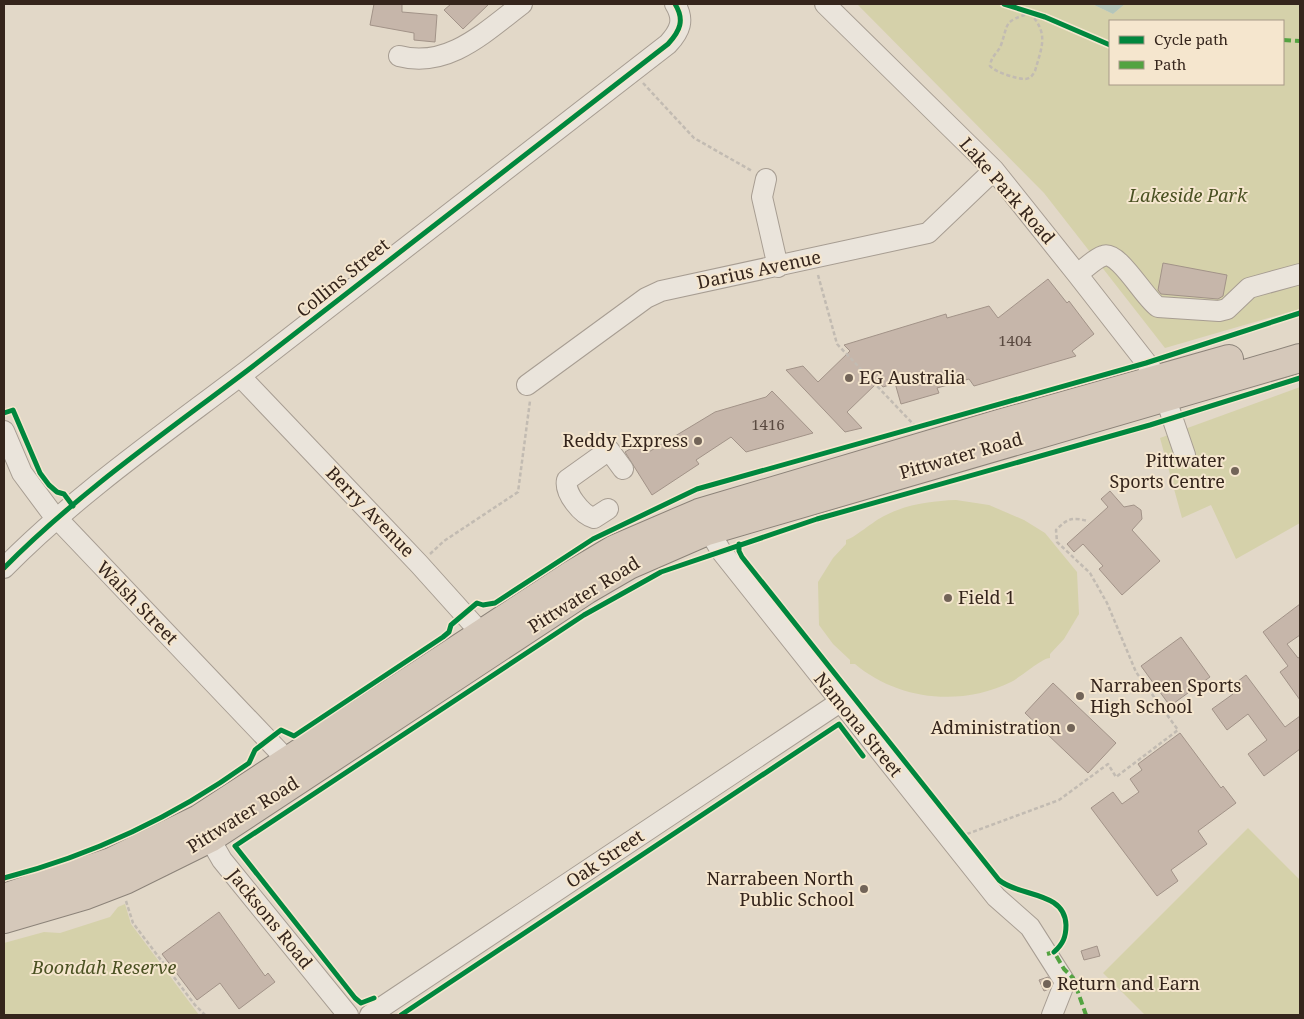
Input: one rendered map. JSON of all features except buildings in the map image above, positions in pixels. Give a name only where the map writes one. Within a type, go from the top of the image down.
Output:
[{"type":"highway","name":"Pittwater Road","points":[[4,898],[204,829],[489,642],[615,549],[1162,388],[1300,338]]},
{"type":"highway","name":"Pittwater Road","points":[[1162,388],[1300,358]]},
{"type":"highway","name":"Pittwater Road","points":[[4,919],[102,889],[156,866],[288,762],[489,642]]},
{"type":"street","points":[[399,56],[412,60],[434,59],[452,53],[522,4]]},
{"type":"street","name":"Collins Street","points":[[4,568],[29,542],[57,519],[389,258],[632,72],[676,36],[681,25],[680,12],[674,4]]},
{"type":"street","name":"Lake Park Road","points":[[825,4],[994,170],[1077,274],[1162,388],[1185,455]]},
{"type":"street","name":"Darius Avenue","points":[[527,385],[646,298],[661,292],[928,233],[994,170]]},
{"type":"street","points":[[766,179],[762,197],[778,267]]},
{"type":"street","points":[[1077,274],[1103,256],[1109,255],[1117,259],[1150,302],[1158,307],[1219,311],[1227,309],[1249,288],[1300,274]]},
{"type":"street","name":"Berry Avenue","points":[[240,376],[419,564],[489,642]]},
{"type":"street","name":"Walsh Street","points":[[4,431],[22,473],[57,519],[288,762]]},
{"type":"street","points":[[608,509],[594,518],[586,515],[567,489],[567,480],[609,450],[623,469]]},
{"type":"street","name":"Namona Street","points":[[703,522],[840,702],[996,897],[1030,927],[1064,982],[1052,1015]]},
{"type":"street","name":"Oak Street","points":[[370,1015],[840,702]]},
{"type":"street","name":"Jacksons Road","points":[[204,829],[222,860],[348,1015]]},
{"type":"path","points":[[1030,13],[1039,23],[1043,34],[1035,71],[1032,76],[1026,79],[994,71],[990,66],[990,60],[1000,47],[1006,25],[1012,19],[1030,13]]},
{"type":"path","points":[[632,72],[694,138],[766,179]]},
{"type":"path","points":[[813,259],[837,344],[917,428]]},
{"type":"path","points":[[419,564],[444,541],[518,492],[531,404],[527,385]]},
{"type":"path","points":[[908,431],[924,426]]},
{"type":"path","points":[[969,842],[963,835],[979,831],[1059,800],[1108,764],[1116,777],[1178,730],[1136,672],[1107,603],[1090,573],[1057,542],[1056,530],[1066,520],[1077,518],[1088,521]]},
{"type":"path","points":[[125,899],[133,923],[195,1005],[205,1015]]},
{"type":"green space","name":"Lakeside Park","points":[[857,4],[1092,4],[1113,14],[1125,4],[1300,4],[1300,309],[1165,348],[1044,193]]},
{"type":"green space","name":"Pittwater Sports Centre","points":[[1300,387],[1300,523],[1236,559],[1211,505],[1182,518],[1160,438]]},
{"type":"green space","name":"Field 1","points":[[956,500],[989,505],[1024,520],[1045,533],[1077,572],[1079,614],[1064,639],[1050,654],[1050,658],[1042,661],[1011,682],[971,695],[951,697],[930,696],[890,686],[855,664],[850,664],[850,660],[833,644],[819,625],[818,582],[833,558],[846,544],[846,540],[880,518],[910,506],[928,502]]},
{"type":"green space","points":[[1248,828],[1300,880],[1300,1015],[1145,1015],[1103,973]]},
{"type":"green space","name":"Boondah Reserve","points":[[125,904],[131,924],[199,1015],[4,1015],[4,943],[44,932],[60,933],[110,917],[118,907]]},
{"type":"shaded area","points":[[1092,4],[1125,4],[1113,14]]},
{"type":"marked path","points":[[1284,40],[1300,41]]},
{"type":"marked path","points":[[1047,954],[1054,952],[1064,969],[1073,978],[1086,1015]]},
{"type":"cycle path","points":[[4,568],[91,489],[248,370],[668,44],[676,35],[680,25],[680,15],[675,4]]},
{"type":"cycle path","points":[[1004,4],[1045,17],[1109,45]]},
{"type":"cycle path","points":[[4,878],[37,869],[101,846],[192,801],[249,763],[255,750],[281,730],[294,736],[443,637],[449,632],[451,625],[477,603],[483,605],[495,603],[593,539],[697,489],[1146,363],[1300,313]]},
{"type":"cycle path","points":[[374,998],[361,1003],[355,998],[235,846],[584,615],[661,572],[817,519],[1150,425],[1300,378]]},
{"type":"cycle path","points":[[4,413],[13,410],[40,473],[49,485],[57,492],[64,494],[73,506]]},
{"type":"cycle path","points":[[739,544],[739,551],[742,557],[999,880],[1050,900],[1058,906],[1064,914],[1066,929],[1065,937],[1054,952]]},
{"type":"cycle path","points":[[401,1015],[839,724],[863,756]]},
{"type":"place","name":"EG Australia","points":[[849,378]]},
{"type":"place","name":"Reddy Express","points":[[698,441]]},
{"type":"place","name":"Pittwater Sports Centre","points":[[1235,471]]},
{"type":"place","name":"Field 1","points":[[948,598]]},
{"type":"place","name":"Narrabeen Sports High School","points":[[1080,696]]},
{"type":"place","name":"Administration","points":[[1071,728]]},
{"type":"place","name":"Narrabeen North Public School","points":[[864,889]]},
{"type":"place","name":"Return and Earn","points":[[1047,984]]}]
